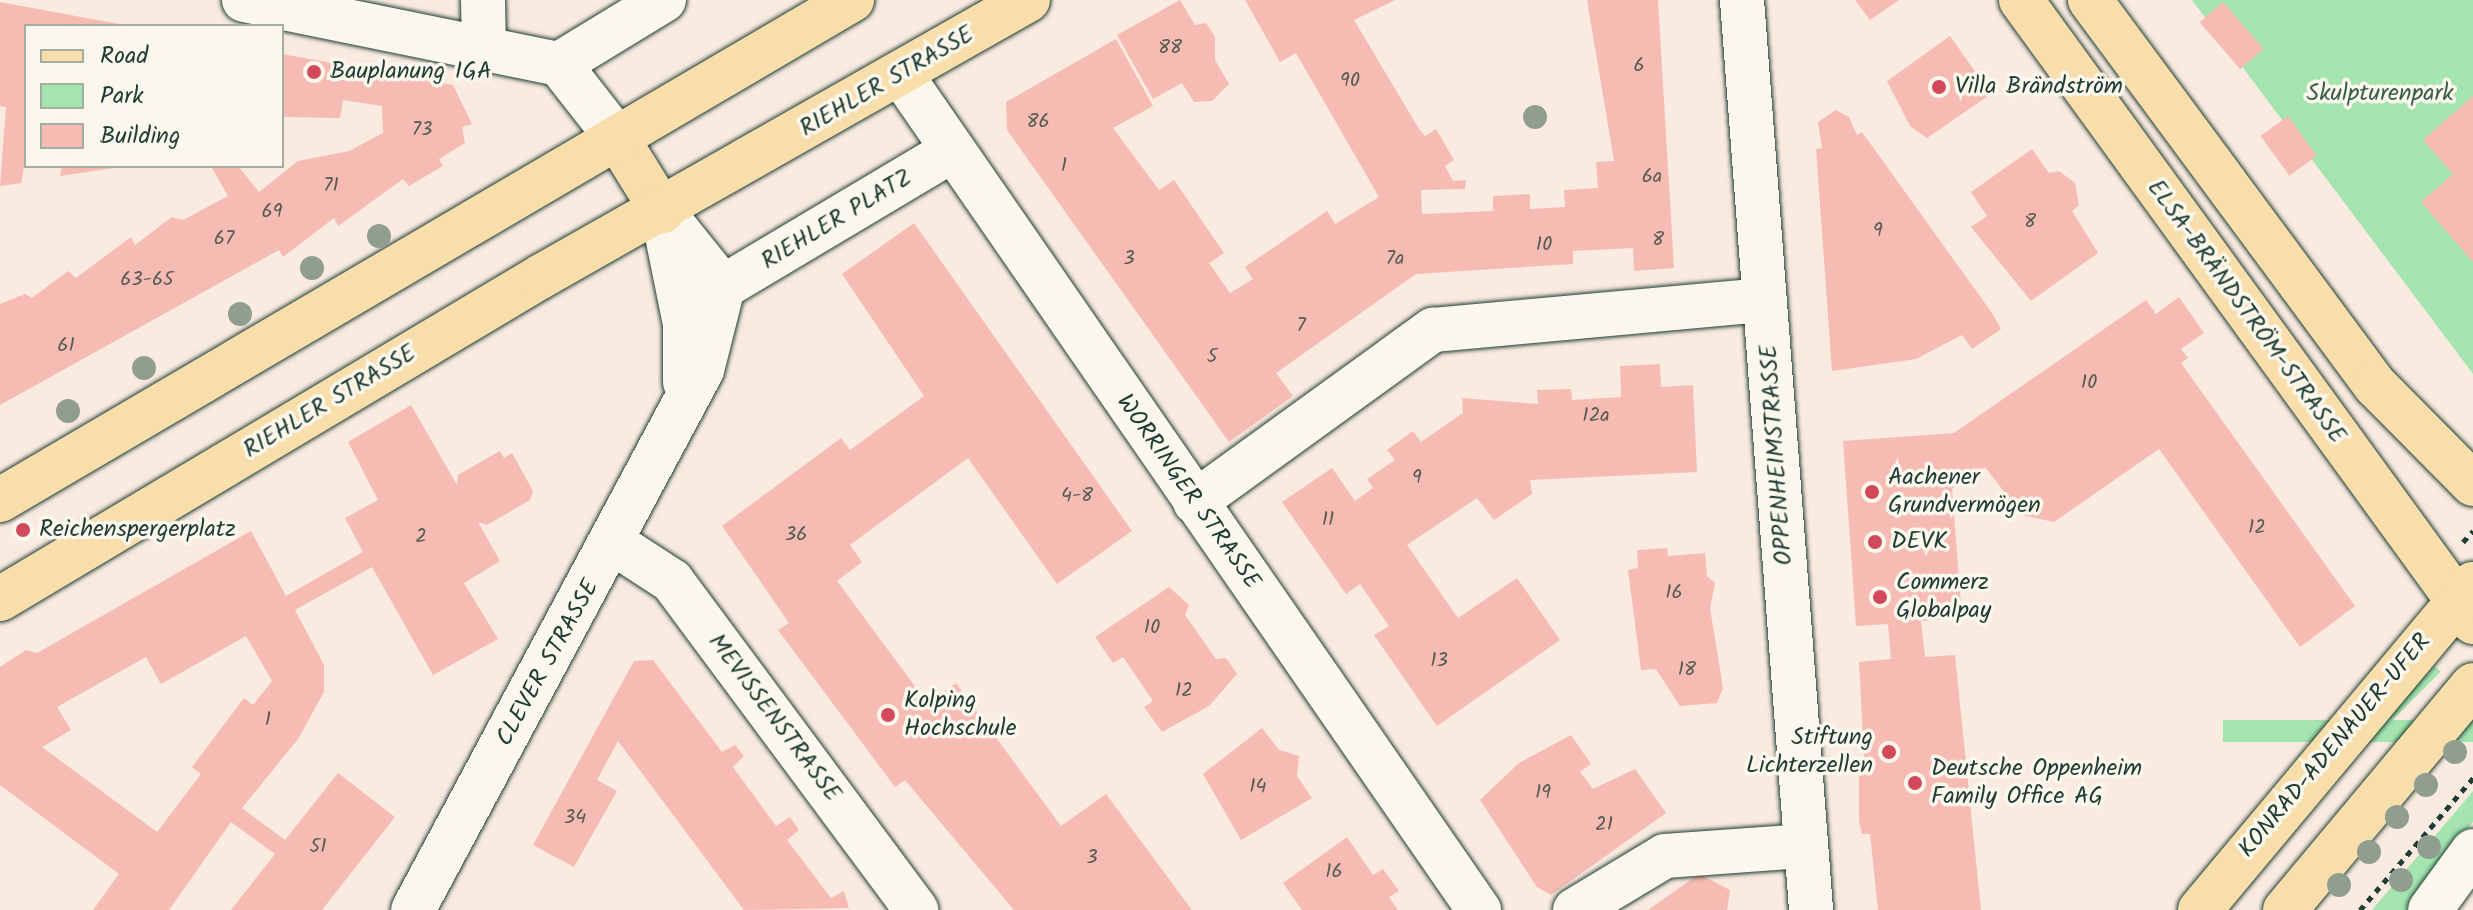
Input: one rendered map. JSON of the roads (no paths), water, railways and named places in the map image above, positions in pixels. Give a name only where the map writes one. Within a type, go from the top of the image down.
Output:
[{"type":"main road","points":[[0,500],[852,0]]},
{"type":"main road","name":"RIEHLER STRASSE","points":[[0,599],[1028,0]]},
{"type":"main road","name":"ELSA-BRÄNDSTRÖM-STRASSE","points":[[2021,0],[2468,603]]},
{"type":"main road","points":[[2090,0],[2376,386],[2473,484]]},
{"type":"main road","points":[[617,138],[662,211]]},
{"type":"main road","name":"KONRAD-ADENAUER-UFER","points":[[2200,910],[2468,603]]},
{"type":"main road","points":[[2285,910],[2473,685]]},
{"type":"street","points":[[244,0],[484,46],[559,64],[617,138]]},
{"type":"street","points":[[483,0],[484,46]]},
{"type":"street","points":[[559,64],[664,0]]},
{"type":"street","name":"OPPENHEIMSTRASSE","points":[[1742,0],[1811,910]]},
{"type":"street","name":"WORRINGER STRASSE","points":[[900,73],[951,151],[1479,910]]},
{"type":"street","name":"RIEHLER PLATZ","points":[[723,287],[951,151]]},
{"type":"street","points":[[662,211],[723,287]]},
{"type":"street","name":"CLEVER STRASSE","points":[[662,211],[685,324],[683,416]]},
{"type":"street","name":"CLEVER STRASSE","points":[[427,905],[683,416],[723,287]]},
{"type":"street","points":[[1195,502],[1433,330],[1765,300]]},
{"type":"street","name":"MEVISSENSTRASSE","points":[[615,544],[672,581],[916,910]]},
{"type":"street","points":[[1575,910],[1665,856],[1806,846]]},
{"type":"street","points":[[2430,910],[2473,851]]},
{"type":"place","name":"Bauplanung IGA","points":[[314,72]]},
{"type":"place","name":"Villa Brändström","points":[[1939,87]]},
{"type":"place","name":"Aachener Grundvermögen","points":[[1872,492]]},
{"type":"place","name":"Reichenspergerplatz","points":[[23,530]]},
{"type":"place","name":"DEVK","points":[[1875,542]]},
{"type":"place","name":"Commerz Globalpay","points":[[1880,597]]},
{"type":"place","name":"Kolping Hochschule","points":[[888,715]]},
{"type":"place","name":"Stiftung Lichterzellen","points":[[1889,752]]},
{"type":"place","name":"Deutsche Oppenheim Family Office AG","points":[[1915,783]]},
{"type":"park label","name":"Skulpturenpark","points":[[2380,94]]}]
